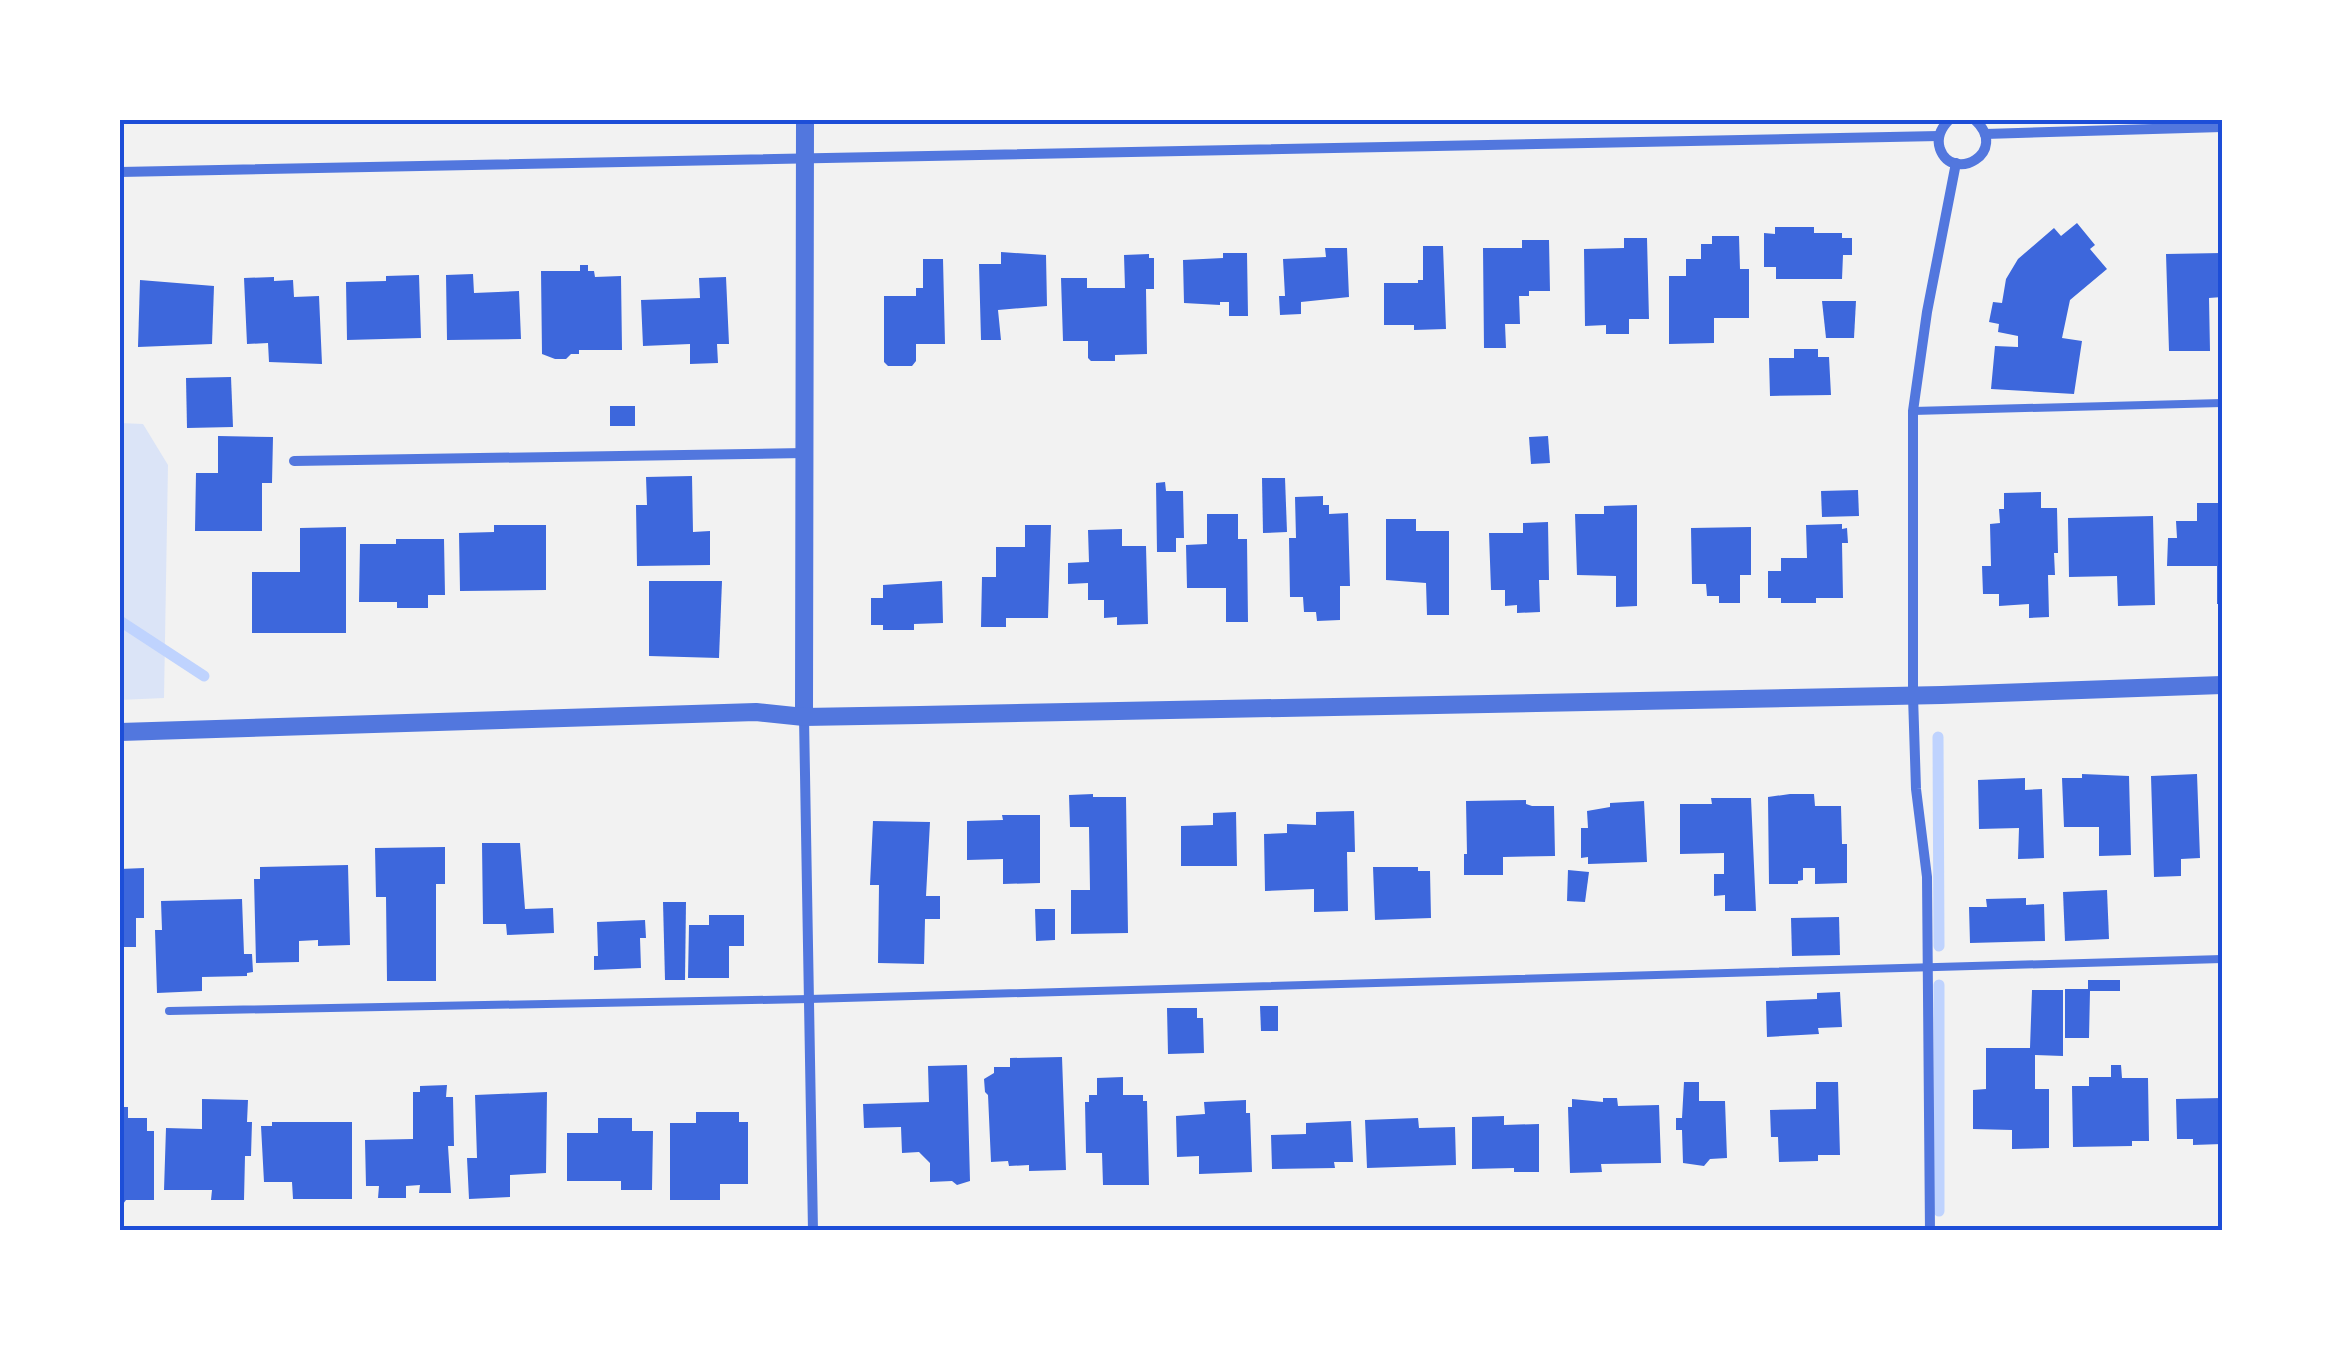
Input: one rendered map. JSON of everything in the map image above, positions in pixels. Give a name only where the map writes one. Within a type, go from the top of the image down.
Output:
[{"type":"street","points":[[805,120],[804,717],[813,1231]]},
{"type":"street","points":[[1950,120],[1939,136],[1943,155],[1956,164],[1978,159],[1986,146],[1985,134],[1975,120]]},
{"type":"street","points":[[1985,134],[2222,127]]},
{"type":"street","points":[[120,172],[1939,136]]},
{"type":"street","points":[[1930,1231],[1927,877],[1916,789],[1912,696],[1913,411],[1926,312],[1956,164]]},
{"type":"street","points":[[294,461],[804,452]]},
{"type":"street","points":[[120,732],[756,712],[804,717],[1912,696],[2222,685]]},
{"type":"lane","points":[[1913,411],[2222,403]]},
{"type":"lane","points":[[168,1011],[809,998],[2222,959]]},
{"type":"shaded area","points":[[120,423],[143,424],[168,465],[164,698],[120,700]]},
{"type":"building","points":[[2077,223],[2095,245],[2090,249],[2107,269],[2070,300],[2062,338],[2082,341],[2074,394],[1991,389],[1995,346],[2018,347],[2018,336],[1998,332],[1999,324],[1989,322],[1993,302],[2002,303],[2006,279],[2018,259],[2054,228],[2061,236]]},
{"type":"building","points":[[1775,227],[1814,227],[1814,233],[1842,233],[1842,238],[1852,238],[1852,255],[1843,255],[1842,279],[1776,279],[1776,267],[1764,267],[1764,233],[1775,234]]},
{"type":"building","points":[[1712,236],[1739,236],[1740,269],[1749,269],[1749,318],[1714,318],[1714,343],[1669,344],[1669,276],[1686,276],[1686,259],[1701,259],[1701,244],[1712,244]]},
{"type":"building","points":[[1624,238],[1647,238],[1649,319],[1629,319],[1629,334],[1606,334],[1606,325],[1585,326],[1584,249],[1624,248]]},
{"type":"building","points":[[1522,240],[1549,240],[1550,291],[1529,291],[1529,296],[1519,296],[1520,324],[1505,324],[1506,348],[1484,348],[1483,248],[1522,248]]},
{"type":"building","points":[[1423,246],[1443,246],[1446,329],[1414,330],[1414,325],[1384,325],[1384,283],[1423,280]]},
{"type":"building","points":[[1325,248],[1347,248],[1349,297],[1301,302],[1301,314],[1280,315],[1279,296],[1285,296],[1283,259],[1326,257]]},
{"type":"building","points":[[1001,252],[1046,255],[1047,306],[998,310],[1001,340],[981,340],[979,264],[1001,264]]},
{"type":"building","points":[[1223,253],[1247,253],[1248,316],[1229,316],[1229,302],[1184,303],[1183,260],[1223,258]]},
{"type":"building","points":[[2222,253],[2222,297],[2209,298],[2210,351],[2169,351],[2166,254]]},
{"type":"building","points":[[1149,254],[1149,258],[1154,258],[1154,289],[1146,289],[1147,354],[1091,361],[1088,341],[1063,341],[1061,278],[1087,278],[1087,288],[1125,288],[1124,255]]},
{"type":"building","points":[[923,259],[943,259],[945,344],[916,344],[916,361],[912,366],[888,366],[884,362],[884,296],[916,296],[916,288],[923,288]]},
{"type":"building","points":[[580,265],[588,265],[588,271],[594,271],[595,277],[621,276],[622,350],[579,350],[579,354],[566,359],[555,359],[542,354],[541,271],[580,271]]},
{"type":"building","points":[[473,274],[474,293],[519,291],[521,339],[447,340],[446,275]]},
{"type":"building","points":[[419,275],[421,338],[347,340],[346,282]]},
{"type":"building","points":[[274,277],[274,281],[293,280],[294,297],[319,296],[322,364],[269,362],[268,343],[247,344],[244,278]]},
{"type":"building","points":[[726,277],[729,344],[717,344],[718,363],[690,364],[690,344],[643,346],[641,300],[700,298],[699,278]]},
{"type":"building","points":[[140,280],[214,286],[212,344],[138,347]]},
{"type":"building","points":[[1822,301],[1856,301],[1854,338],[1826,338]]},
{"type":"building","points":[[1794,349],[1818,349],[1818,357],[1829,357],[1831,395],[1770,396],[1769,358],[1794,358]]},
{"type":"building","points":[[231,377],[233,427],[187,428],[186,378]]},
{"type":"building","points":[[610,406],[635,406],[635,426],[610,426]]},
{"type":"building","points":[[218,436],[273,437],[272,483],[262,483],[262,531],[195,531],[196,473],[218,473]]},
{"type":"building","points":[[1548,436],[1550,463],[1531,464],[1529,437]]},
{"type":"building","points":[[692,476],[693,532],[710,531],[710,565],[637,566],[636,505],[647,505],[646,477]]},
{"type":"building","points":[[1262,478],[1285,478],[1287,532],[1263,533]]},
{"type":"building","points":[[1165,482],[1166,491],[1183,491],[1184,538],[1176,538],[1176,552],[1157,552],[1156,483]]},
{"type":"building","points":[[1858,490],[1859,516],[1822,517],[1821,491]]},
{"type":"building","points":[[2041,492],[2041,508],[2057,508],[2058,553],[2054,553],[2055,575],[2048,575],[2049,617],[2029,618],[2029,604],[1999,606],[1999,594],[1983,594],[1982,566],[1991,566],[1990,524],[2000,523],[2004,493]]},
{"type":"building","points":[[1323,496],[1329,514],[1348,513],[1350,586],[1340,586],[1340,620],[1317,621],[1316,612],[1304,612],[1303,597],[1290,597],[1289,538],[1296,538],[1295,497]]},
{"type":"building","points":[[2197,503],[2222,503],[2222,604],[2217,604],[2217,566],[2167,566],[2168,538],[2177,538],[2176,521],[2197,521]]},
{"type":"building","points":[[1637,505],[1637,606],[1616,607],[1616,576],[1577,575],[1575,514],[1604,514],[1604,506]]},
{"type":"building","points":[[1207,514],[1238,514],[1238,539],[1247,539],[1248,622],[1226,622],[1226,588],[1187,588],[1186,545],[1207,544]]},
{"type":"building","points":[[2153,516],[2155,605],[2118,606],[2117,576],[2069,577],[2068,518]]},
{"type":"building","points":[[1386,519],[1416,519],[1416,531],[1449,531],[1449,615],[1427,615],[1426,583],[1386,580]]},
{"type":"building","points":[[1548,522],[1549,580],[1539,580],[1540,612],[1517,613],[1517,605],[1505,606],[1505,590],[1491,590],[1489,533],[1523,533],[1523,523]]},
{"type":"building","points":[[1842,524],[1842,529],[1847,528],[1848,543],[1842,543],[1843,598],[1781,603],[1781,598],[1768,598],[1768,571],[1781,571],[1781,558],[1807,558],[1806,525]]},
{"type":"building","points":[[494,525],[546,525],[546,590],[460,591],[459,533],[494,532]]},
{"type":"building","points":[[1025,525],[1051,525],[1048,618],[1006,618],[1006,627],[981,627],[982,577],[996,577],[996,547],[1025,547]]},
{"type":"building","points":[[346,527],[346,633],[252,633],[252,572],[300,572],[300,528]]},
{"type":"building","points":[[1751,527],[1751,575],[1740,575],[1740,603],[1719,603],[1719,596],[1707,596],[1706,584],[1692,584],[1691,528]]},
{"type":"building","points":[[1122,529],[1122,546],[1146,546],[1148,624],[1117,625],[1117,617],[1104,618],[1104,600],[1088,600],[1088,583],[1068,584],[1068,563],[1089,562],[1088,530]]},
{"type":"building","points":[[396,539],[444,539],[445,595],[428,595],[428,608],[397,608],[397,602],[359,602],[360,544],[396,544]]},
{"type":"building","points":[[649,581],[722,581],[719,658],[649,656]]},
{"type":"building","points":[[942,581],[943,623],[914,624],[914,630],[883,630],[883,625],[871,625],[871,598],[883,598],[883,585]]},
{"type":"building","points":[[2082,774],[2129,776],[2131,855],[2099,856],[2099,827],[2064,827],[2062,778],[2082,778]]},
{"type":"building","points":[[2197,774],[2200,858],[2181,859],[2181,876],[2154,877],[2151,776]]},
{"type":"building","points":[[2025,778],[2025,790],[2042,789],[2044,858],[2018,859],[2019,828],[1979,829],[1978,780]]},
{"type":"building","points":[[1814,794],[1815,806],[1841,806],[1842,844],[1847,844],[1847,883],[1815,884],[1815,868],[1803,868],[1803,880],[1798,884],[1769,884],[1768,797]]},
{"type":"building","points":[[1069,795],[1126,797],[1128,933],[1071,934],[1071,890],[1090,890],[1089,827],[1070,827]]},
{"type":"building","points":[[1711,798],[1751,798],[1756,911],[1725,911],[1725,895],[1714,896],[1714,874],[1724,874],[1724,853],[1680,854],[1680,804],[1712,804]]},
{"type":"building","points":[[1526,800],[1532,806],[1554,806],[1555,856],[1503,857],[1503,875],[1464,875],[1466,801]]},
{"type":"building","points":[[1644,801],[1647,862],[1588,864],[1588,857],[1581,858],[1581,828],[1588,828],[1587,811],[1610,807],[1610,803]]},
{"type":"building","points":[[1354,811],[1355,852],[1347,852],[1348,911],[1314,912],[1314,889],[1265,891],[1264,834],[1287,833],[1287,824],[1316,825],[1316,812]]},
{"type":"building","points":[[1236,812],[1237,866],[1181,866],[1181,826],[1213,825],[1213,813]]},
{"type":"building","points":[[1002,815],[1040,815],[1040,883],[1003,884],[1003,859],[967,860],[967,821],[1003,820]]},
{"type":"building","points":[[873,821],[930,822],[926,896],[940,896],[940,919],[925,919],[924,964],[878,963],[879,885],[870,885]]},
{"type":"building","points":[[482,843],[520,843],[525,909],[553,908],[554,933],[507,935],[506,924],[483,924]]},
{"type":"building","points":[[445,847],[445,884],[436,884],[436,981],[387,981],[386,897],[376,897],[375,848]]},
{"type":"building","points":[[348,865],[350,945],[318,946],[318,940],[299,941],[299,962],[256,963],[254,879],[260,879],[260,867]]},
{"type":"building","points":[[1373,867],[1418,867],[1418,871],[1430,871],[1431,918],[1375,920]]},
{"type":"building","points":[[144,868],[144,918],[136,918],[136,947],[120,947],[120,869]]},
{"type":"building","points":[[1568,870],[1589,872],[1585,902],[1567,901]]},
{"type":"building","points":[[2107,890],[2109,939],[2065,941],[2063,892]]},
{"type":"building","points":[[2026,898],[2026,905],[2044,904],[2045,941],[1970,943],[1969,907],[1987,907],[1986,899]]},
{"type":"building","points":[[242,899],[244,954],[252,954],[253,972],[247,976],[202,977],[202,991],[157,993],[155,930],[162,930],[161,901]]},
{"type":"building","points":[[663,902],[686,902],[685,980],[665,980]]},
{"type":"building","points":[[1035,909],[1055,909],[1055,940],[1036,941]]},
{"type":"building","points":[[709,915],[744,915],[744,946],[729,946],[729,978],[688,978],[689,925],[709,925]]},
{"type":"building","points":[[1839,917],[1840,955],[1792,956],[1791,918]]},
{"type":"building","points":[[645,920],[646,938],[640,938],[641,968],[594,970],[594,956],[598,956],[597,922]]},
{"type":"building","points":[[2088,980],[2120,980],[2120,991],[2090,991],[2089,1038],[2065,1038],[2065,989],[2088,989]]},
{"type":"building","points":[[2032,990],[2063,990],[2063,1056],[2035,1055],[2035,1089],[2049,1089],[2049,1148],[2012,1149],[2012,1130],[1973,1129],[1973,1090],[1986,1089],[1986,1048],[2030,1048]]},
{"type":"building","points":[[1840,992],[1842,1027],[1818,1028],[1819,1034],[1767,1037],[1766,1001],[1817,999],[1817,993]]},
{"type":"building","points":[[1260,1006],[1278,1006],[1278,1031],[1261,1031]]},
{"type":"building","points":[[1167,1008],[1197,1008],[1197,1018],[1203,1018],[1204,1053],[1168,1054]]},
{"type":"building","points":[[1062,1057],[1066,1170],[1029,1171],[1029,1165],[991,1162],[984,1079],[994,1073],[994,1067],[1010,1067],[1010,1058]]},
{"type":"building","points":[[967,1065],[970,1181],[957,1185],[952,1181],[930,1182],[930,1163],[919,1152],[902,1153],[901,1127],[864,1128],[863,1104],[929,1102],[928,1066]]},
{"type":"building","points":[[2111,1065],[2121,1065],[2122,1078],[2148,1078],[2149,1141],[2132,1141],[2132,1146],[2073,1147],[2072,1086],[2089,1086],[2089,1077],[2111,1077]]},
{"type":"building","points":[[1123,1077],[1123,1095],[1143,1095],[1143,1101],[1147,1101],[1149,1185],[1103,1185],[1102,1153],[1086,1153],[1085,1102],[1089,1102],[1089,1095],[1097,1095],[1097,1078]]},
{"type":"building","points":[[1684,1082],[1699,1082],[1699,1101],[1725,1101],[1727,1158],[1710,1159],[1704,1166],[1683,1163],[1682,1130],[1676,1130],[1676,1118],[1682,1118]]},
{"type":"building","points":[[1816,1082],[1838,1082],[1840,1155],[1818,1155],[1818,1161],[1779,1162],[1778,1137],[1771,1137],[1770,1110],[1816,1109]]},
{"type":"building","points":[[447,1085],[446,1097],[453,1097],[454,1146],[448,1146],[451,1193],[419,1193],[420,1185],[406,1186],[406,1198],[378,1198],[379,1186],[366,1186],[365,1140],[413,1139],[413,1092],[420,1092],[420,1086]]},
{"type":"building","points":[[547,1092],[546,1173],[510,1175],[510,1197],[469,1199],[467,1158],[477,1158],[475,1095]]},
{"type":"building","points":[[1603,1098],[1617,1098],[1618,1106],[1659,1105],[1661,1163],[1601,1164],[1602,1172],[1570,1173],[1568,1107],[1572,1107],[1572,1099],[1603,1102]]},
{"type":"building","points":[[2222,1098],[2222,1144],[2193,1145],[2193,1139],[2177,1139],[2176,1099]]},
{"type":"building","points":[[202,1099],[248,1100],[251,1156],[245,1156],[244,1200],[211,1200],[212,1190],[164,1190],[166,1128],[202,1129]]},
{"type":"building","points":[[1246,1100],[1252,1172],[1199,1174],[1199,1156],[1177,1157],[1176,1116],[1205,1114],[1204,1102]]},
{"type":"building","points":[[120,1107],[128,1107],[128,1118],[147,1118],[147,1131],[154,1131],[154,1200],[126,1200],[120,1208]]},
{"type":"building","points":[[696,1112],[739,1112],[739,1122],[748,1122],[748,1184],[720,1184],[720,1200],[670,1200],[670,1123],[696,1123]]},
{"type":"building","points":[[1504,1116],[1504,1125],[1539,1124],[1539,1172],[1472,1169],[1472,1117]]},
{"type":"building","points":[[598,1118],[632,1118],[632,1131],[653,1131],[652,1190],[621,1190],[621,1181],[567,1181],[567,1133],[598,1133]]},
{"type":"building","points":[[1418,1118],[1419,1128],[1455,1127],[1456,1165],[1367,1168],[1365,1120]]},
{"type":"building","points":[[1351,1121],[1353,1162],[1334,1162],[1335,1168],[1272,1169],[1271,1135],[1306,1134],[1306,1123]]},
{"type":"building","points":[[272,1122],[352,1122],[352,1199],[293,1199],[292,1182],[264,1182],[261,1126],[272,1126]]},
{"type":"waterway","points":[[120,621],[204,676]]},
{"type":"waterway","points":[[1938,737],[1939,946]]},
{"type":"waterway","points":[[1939,985],[1939,1211]]}]
